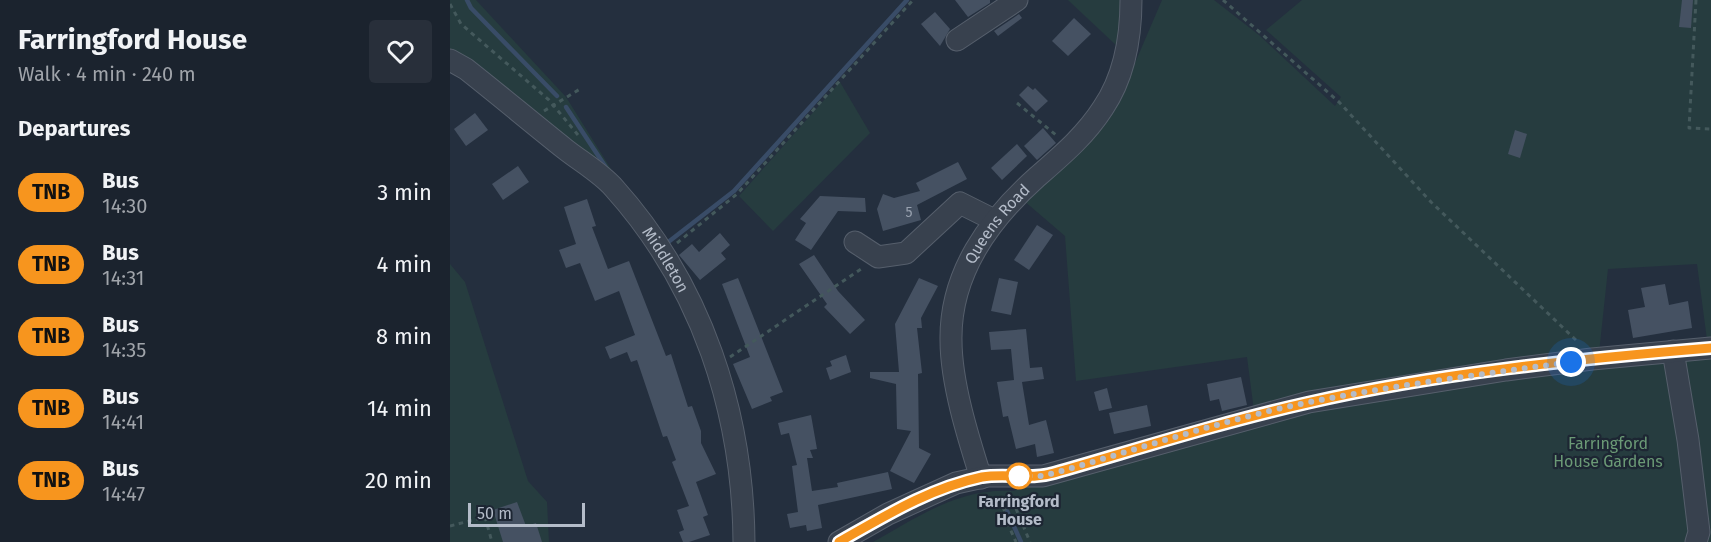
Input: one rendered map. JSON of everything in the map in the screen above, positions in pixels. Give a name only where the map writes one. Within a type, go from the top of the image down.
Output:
[{"type":"street","points":[[957,40],[1017,0]]},
{"type":"street","points":[[1115,0],[1135,5]]},
{"type":"street","name":"Queens Road","points":[[981,478],[952,369],[953,310],[963,275],[978,242],[994,220],[1035,178],[1071,148],[1103,108],[1120,76],[1135,5]]},
{"type":"street","name":"Middleton","points":[[450,60],[466,69],[613,186],[677,274],[708,341],[740,455],[744,542]]},
{"type":"street","points":[[855,242],[878,257],[906,253],[960,203],[994,220]]},
{"type":"street","points":[[839,542],[930,494],[981,478],[1043,476],[1309,402],[1404,385],[1592,359],[1711,348]]},
{"type":"street","points":[[1673,351],[1694,486],[1699,532],[1696,542]]},
{"type":"path","points":[[663,253],[737,194],[913,0]]},
{"type":"path","points":[[1223,0],[1339,102],[1431,202],[1592,354],[1592,359]]},
{"type":"path","points":[[1696,0],[1689,128],[1711,129]]},
{"type":"path","points":[[450,4],[461,24],[553,105],[581,138]]},
{"type":"path","points":[[529,120],[580,89]]},
{"type":"path","points":[[1017,103],[1071,148]]},
{"type":"path","points":[[716,366],[878,257]]},
{"type":"path","points":[[1004,476],[1030,542]]},
{"type":"path","points":[[1014,503],[1002,511],[1016,542]]},
{"type":"path","points":[[450,526],[485,517],[492,542]]},
{"type":"green space","points":[[450,0],[476,0],[566,97],[611,169],[615,182],[450,54]]},
{"type":"green space","points":[[1068,0],[1131,0],[1118,47]]},
{"type":"green space","points":[[1162,0],[1214,0],[1259,35],[1335,106],[1341,97],[1266,30],[1302,0],[1711,0],[1711,340],[1707,340],[1697,264],[1608,269],[1599,353],[1254,411],[1247,357],[1076,381],[1065,236],[1023,200],[1120,98]]},
{"type":"green space","points":[[840,82],[870,133],[773,231],[739,196]]},
{"type":"green space","points":[[450,264],[465,282],[528,481],[547,502],[549,542],[450,542]]},
{"type":"green space","name":"Farringford House Gardens","points":[[1711,353],[1711,542],[873,542],[923,514],[957,499],[993,491],[1013,491],[1309,408],[1413,391]]},
{"type":"building","points":[[955,0],[990,0],[990,3],[968,17]]},
{"type":"building","points":[[1682,0],[1693,0],[1691,28],[1679,27]]},
{"type":"building","points":[[935,12],[950,29],[940,46],[921,24]]},
{"type":"building","points":[[1019,14],[1022,18],[998,36],[994,31]]},
{"type":"building","points":[[1074,18],[1091,34],[1068,56],[1052,41]]},
{"type":"building","points":[[1028,86],[1033,90],[1035,88],[1048,101],[1036,112],[1019,95]]},
{"type":"building","points":[[475,113],[488,130],[466,146],[454,129]]},
{"type":"building","points":[[1043,128],[1056,143],[1037,160],[1024,146]]},
{"type":"building","points":[[1515,130],[1527,134],[1520,158],[1508,154]]},
{"type":"building","points":[[1017,144],[1027,156],[1002,180],[991,168]]},
{"type":"building","points":[[958,162],[967,179],[917,205],[921,220],[883,231],[877,209],[883,194],[894,198],[920,191],[916,183]]},
{"type":"building","points":[[518,166],[529,182],[503,200],[492,184]]},
{"type":"building","points":[[820,196],[865,198],[866,212],[838,211],[811,250],[795,240],[806,223],[800,219]]},
{"type":"building","points":[[587,199],[596,226],[592,227],[608,269],[629,261],[666,356],[671,354],[688,407],[692,406],[701,431],[701,443],[716,474],[696,482],[708,515],[703,517],[710,535],[689,542],[683,542],[679,532],[684,530],[677,510],[689,506],[672,462],[676,460],[667,436],[663,437],[637,360],[631,362],[627,352],[610,359],[605,347],[635,335],[619,291],[595,301],[580,263],[566,268],[559,250],[576,244],[564,207]]},
{"type":"building","points":[[1037,225],[1053,235],[1029,270],[1014,260]]},
{"type":"building","points":[[720,233],[730,245],[721,253],[726,259],[700,280],[679,255],[692,244],[699,252]]},
{"type":"building","points":[[814,255],[838,291],[865,320],[850,334],[824,307],[827,304],[799,264]]},
{"type":"building","points":[[738,278],[783,392],[770,397],[772,401],[752,409],[733,364],[750,357],[722,284]]},
{"type":"building","points":[[919,278],[938,286],[921,318],[922,328],[917,328],[922,373],[918,374],[919,448],[931,454],[914,483],[890,471],[911,431],[897,429],[896,384],[870,378],[870,372],[899,372],[895,324]]},
{"type":"building","points":[[999,278],[1018,282],[1011,315],[991,311]]},
{"type":"building","points":[[1665,284],[1669,305],[1688,301],[1692,328],[1633,338],[1628,310],[1645,307],[1641,288]]},
{"type":"building","points":[[1026,329],[1030,368],[1042,367],[1044,379],[1022,382],[1029,425],[1046,420],[1054,453],[1037,457],[1035,444],[1016,449],[1008,416],[1003,417],[997,382],[1014,380],[1011,349],[991,350],[989,332]]},
{"type":"building","points":[[846,355],[851,372],[830,380],[826,368],[832,366],[830,361]]},
{"type":"building","points":[[1241,377],[1247,405],[1222,411],[1219,399],[1210,401],[1207,384]]},
{"type":"building","points":[[1107,388],[1112,408],[1099,411],[1094,392]]},
{"type":"building","points":[[1147,405],[1151,426],[1114,434],[1109,413]]},
{"type":"building","points":[[811,415],[817,449],[810,450],[813,458],[807,458],[812,491],[838,487],[837,483],[888,472],[892,489],[818,505],[822,528],[807,531],[806,525],[790,528],[787,514],[798,512],[792,466],[797,465],[789,433],[781,435],[778,423]]},
{"type":"building","points":[[517,502],[526,526],[536,523],[542,542],[503,542],[493,510]]},
{"type":"waterway","points":[[467,0],[471,8],[557,96]]},
{"type":"waterway","points":[[665,241],[667,243],[734,191],[907,0]]},
{"type":"waterway","points":[[566,107],[607,169]]},
{"type":"waterway","points":[[1002,500],[1005,505]]},
{"type":"waterway","points":[[1007,511],[1021,542]]},
{"type":"bus line","name":"TNB","points":[[839,542],[888,514],[956,483],[988,476],[1043,476],[1309,402],[1404,385],[1592,359],[1711,348]]},
{"type":"place","name":"Farringford House","points":[[1019,476]]},
{"type":"route","points":[[1019,476],[1043,476],[1309,402],[1404,385],[1571,362]]}]
